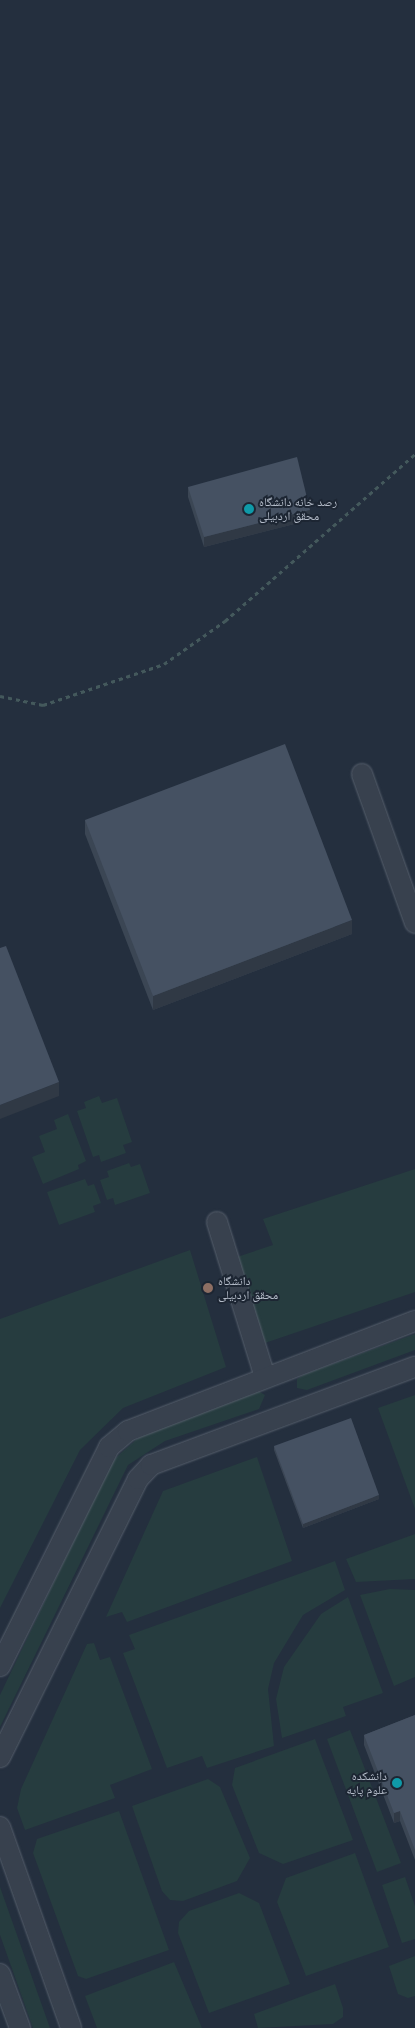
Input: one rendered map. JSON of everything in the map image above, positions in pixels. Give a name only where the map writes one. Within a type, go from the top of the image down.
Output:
[{"type":"street","points":[[362,774],[415,923]]},
{"type":"street","points":[[217,1222],[265,1377]]},
{"type":"street","points":[[0,1666],[109,1447],[148,1421],[415,1321]]},
{"type":"street","points":[[0,1757],[138,1479],[151,1465],[415,1367]]},
{"type":"street","points":[[0,1827],[71,2028]]},
{"type":"street","points":[[0,1974],[20,2028]]},
{"type":"path","points":[[0,696],[43,705],[164,664],[225,621],[415,454]]},
{"type":"green space","points":[[99,1096],[102,1103],[117,1098],[132,1142],[123,1145],[126,1153],[101,1162],[99,1155],[93,1157],[77,1111],[86,1108],[84,1102]]},
{"type":"green space","points":[[68,1114],[86,1161],[78,1165],[79,1169],[43,1184],[32,1157],[45,1152],[39,1136],[57,1129],[54,1120]]},
{"type":"green space","points":[[129,1163],[131,1167],[140,1164],[150,1193],[115,1205],[113,1198],[107,1200],[100,1180],[109,1177],[107,1171]]},
{"type":"green space","points":[[415,1169],[415,1292],[265,1343],[237,1257],[273,1245],[263,1219]]},
{"type":"green space","points":[[85,1179],[88,1186],[94,1184],[101,1203],[93,1206],[95,1212],[59,1225],[47,1192]]},
{"type":"green space","points":[[190,1250],[226,1367],[123,1408],[80,1450],[0,1608],[0,1319]]},
{"type":"green space","points":[[415,1334],[415,1350],[307,1390],[297,1388],[297,1379],[305,1374]]},
{"type":"green space","points":[[258,1391],[265,1395],[259,1409],[165,1441],[128,1465],[0,1727],[0,1695],[112,1461],[146,1431]]},
{"type":"green space","points":[[415,1395],[415,1509],[378,1408]]},
{"type":"green space","points":[[257,1457],[292,1561],[127,1622],[122,1612],[106,1617],[163,1491]]},
{"type":"green space","points":[[415,1534],[415,1579],[356,1582],[346,1559]]},
{"type":"green space","points":[[335,1561],[345,1590],[303,1615],[274,1663],[268,1689],[274,1746],[207,1768],[202,1756],[167,1768],[123,1653],[135,1649],[129,1635]]},
{"type":"green space","points":[[390,1589],[415,1590],[415,1677],[394,1686],[360,1595]]},
{"type":"green space","points":[[348,1597],[383,1693],[343,1707],[346,1716],[282,1738],[276,1699],[284,1667],[321,1614]]},
{"type":"green space","points":[[94,1643],[100,1660],[110,1657],[152,1769],[110,1785],[115,1798],[25,1830],[17,1808],[21,1789],[87,1644]]},
{"type":"green space","points":[[350,1730],[401,1863],[377,1872],[327,1739]]},
{"type":"green space","points":[[315,1739],[353,1840],[283,1864],[259,1853],[232,1785],[235,1768]]},
{"type":"green space","points":[[208,1779],[220,1787],[250,1858],[237,1881],[183,1901],[170,1900],[162,1891],[132,1806]]},
{"type":"green space","points":[[119,1811],[169,1950],[86,1979],[78,1976],[33,1853],[37,1839]]},
{"type":"green space","points":[[355,1853],[389,1947],[306,1976],[277,1902],[286,1878]]},
{"type":"green space","points":[[405,1877],[415,1906],[415,1939],[402,1943],[382,1885]]},
{"type":"green space","points":[[0,1887],[50,2028],[33,2028],[0,1935]]},
{"type":"green space","points":[[239,1893],[259,1903],[290,1984],[209,2013],[178,1933],[179,1922],[189,1911]]},
{"type":"green space","points":[[415,1956],[415,1996],[408,1998],[398,1994],[389,1966]]},
{"type":"green space","points":[[174,1962],[202,2028],[97,2028],[85,1996]]},
{"type":"green space","points":[[335,1984],[343,2008],[343,2017],[333,2024],[258,2028],[254,2014]]},
{"type":"building","name":"رصد خانه دانشگاه محقق اردبیلی","points":[[297,457],[310,510],[204,537],[188,487]]},
{"type":"building","points":[[285,744],[352,920],[153,996],[85,820]]},
{"type":"building","points":[[6,946],[59,1082],[0,1105],[0,948]]},
{"type":"building","points":[[351,1418],[379,1495],[303,1524],[274,1446]]},
{"type":"building","name":"دانشکده علوم پایه","points":[[415,1715],[415,1850],[400,1811],[394,1813],[364,1735]]},
{"type":"place","name":"رصد خانه دانشگاه محقق اردبیلی","points":[[249,509]]},
{"type":"place","name":"دانشگاه محقق اردبیلی","points":[[208,1288]]},
{"type":"place","name":"دانشکده علوم پایه","points":[[397,1783]]}]
